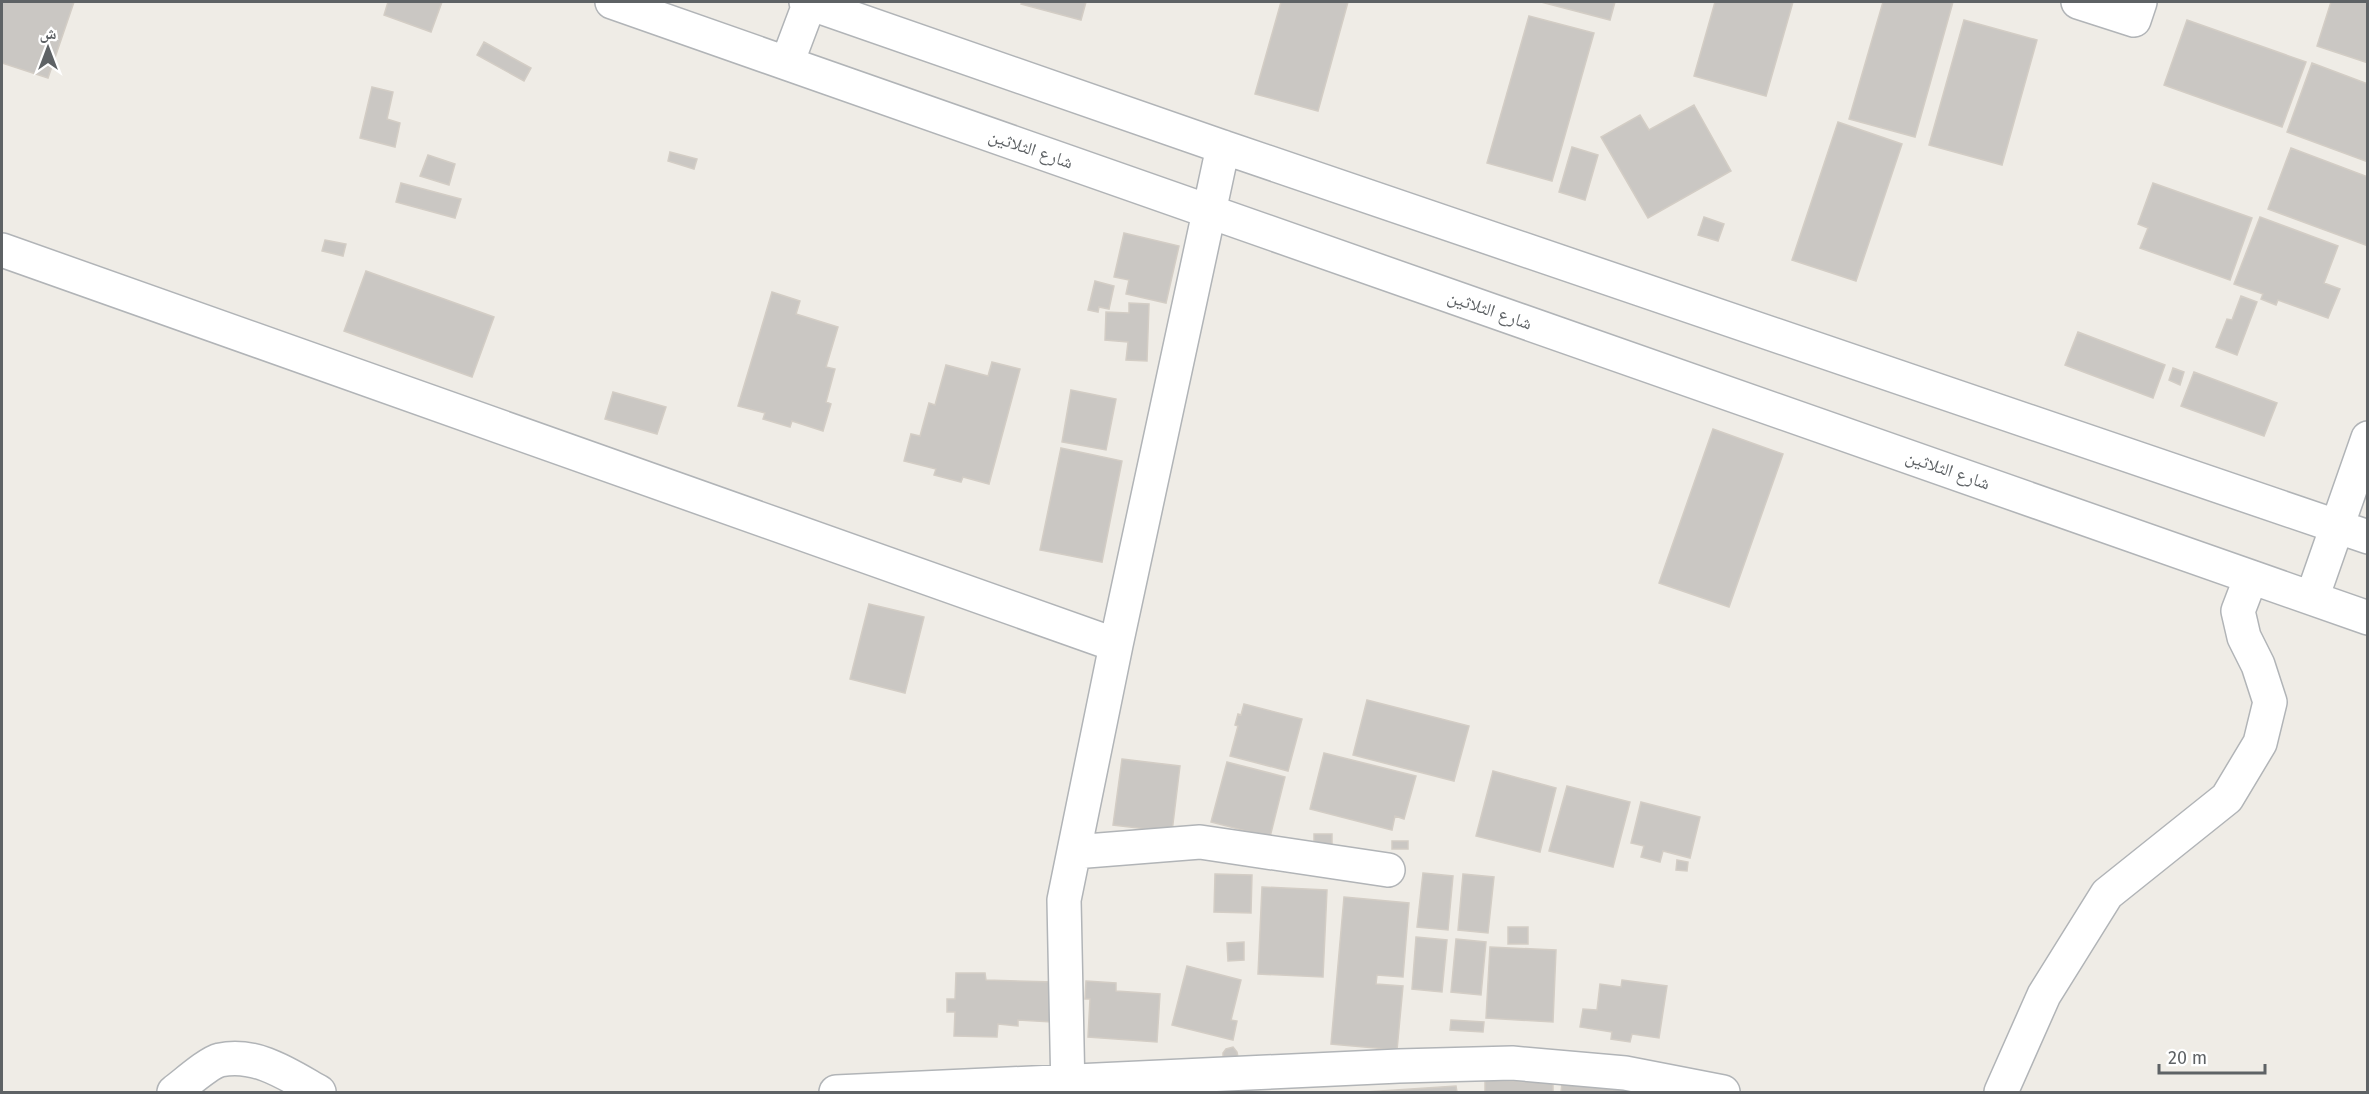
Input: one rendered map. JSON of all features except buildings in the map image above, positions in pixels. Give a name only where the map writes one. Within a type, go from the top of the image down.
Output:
[{"type":"street","name":"شارع الثلاثين","points":[[612,2],[2367,618]]},
{"type":"street","points":[[787,63],[808,2],[1223,147],[2367,537]]},
{"type":"street","points":[[2078,2],[2134,20],[2140,2]]},
{"type":"street","points":[[1068,1087],[1064,900],[1116,645],[1223,147]]},
{"type":"street","points":[[2,250],[1116,645]]},
{"type":"street","points":[[2312,598],[2367,438]]},
{"type":"street","points":[[2001,1092],[2044,995],[2107,894],[2227,798],[2260,743],[2270,702],[2258,665],[2244,637],[2238,611],[2251,577]]},
{"type":"street","points":[[1074,852],[1200,842],[1388,870]]},
{"type":"street","points":[[174,1092],[218,1060],[253,1060],[287,1073],[319,1092]]},
{"type":"street","points":[[836,1092],[1068,1087],[1399,1066],[1512,1063],[1625,1073],[1723,1092]]}]
